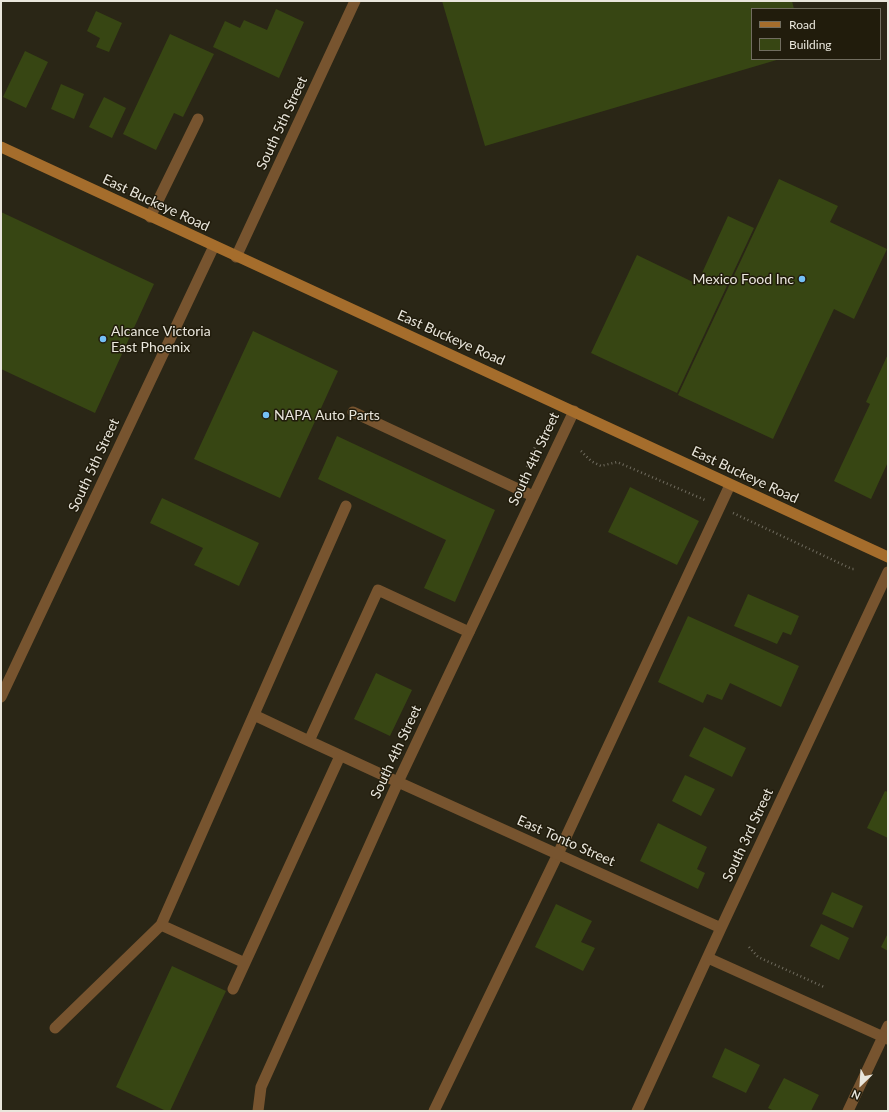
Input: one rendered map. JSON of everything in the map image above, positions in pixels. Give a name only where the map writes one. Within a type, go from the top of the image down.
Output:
[{"type":"main road","name":"East Buckeye Road","points":[[1,147],[236,257],[574,411],[730,485],[888,557]]},
{"type":"street","name":"South 5th Street","points":[[236,257],[355,1]]},
{"type":"street","points":[[150,217],[198,118]]},
{"type":"street","name":"South 5th Street","points":[[1,697],[214,246]]},
{"type":"street","name":"South 4th Street","points":[[258,1111],[261,1087],[398,782],[574,411]]},
{"type":"street","points":[[353,412],[533,496]]},
{"type":"street","points":[[434,1111],[558,854],[730,485]]},
{"type":"street","points":[[55,1028],[161,925],[346,506]]},
{"type":"street","name":"South 3rd Street","points":[[637,1111],[888,572]]},
{"type":"street","points":[[309,741],[378,590],[469,632]]},
{"type":"street","name":"East Tonto Street","points":[[254,715],[340,756],[721,928]]},
{"type":"street","points":[[233,988],[340,756]]},
{"type":"street","points":[[161,925],[245,964]]},
{"type":"street","points":[[708,958],[885,1038]]},
{"type":"street","points":[[848,1111],[885,1038],[888,1026]]},
{"type":"path","points":[[526,468],[537,442]]},
{"type":"path","points":[[749,947],[758,957],[824,987]]},
{"type":"building","points":[[442,1],[792,1],[794,8],[751,8],[751,60],[777,60],[485,146]]},
{"type":"building","points":[[276,9],[304,22],[279,78],[213,47],[225,21],[240,28],[244,20],[267,30]]},
{"type":"building","points":[[96,11],[122,23],[109,52],[96,47],[100,38],[87,31]]},
{"type":"building","points":[[170,34],[214,54],[183,117],[174,113],[156,150],[123,134]]},
{"type":"building","points":[[25,51],[48,62],[26,108],[3,97]]},
{"type":"building","points":[[61,84],[84,94],[74,119],[51,109]]},
{"type":"building","points":[[104,97],[126,108],[112,138],[89,127]]},
{"type":"building","name":"Mexico Food Inc","points":[[779,179],[838,206],[830,222],[887,249],[854,319],[834,309],[773,439],[678,395]]},
{"type":"building","points":[[1,212],[154,284],[95,413],[1,369]]},
{"type":"building","points":[[728,216],[754,228],[677,393],[591,353],[637,255],[697,284]]},
{"type":"building","name":"NAPA Auto Parts","points":[[253,331],[338,371],[280,498],[194,459]]},
{"type":"building","points":[[888,354],[888,462],[871,499],[834,481],[870,404],[866,402]]},
{"type":"building","points":[[337,436],[495,510],[455,602],[424,588],[446,540],[318,479]]},
{"type":"building","points":[[630,487],[699,521],[677,565],[608,532]]},
{"type":"building","points":[[162,498],[259,543],[239,586],[194,565],[203,548],[150,523]]},
{"type":"building","points":[[748,594],[799,616],[791,635],[783,632],[777,644],[734,626]]},
{"type":"building","points":[[688,616],[799,666],[781,707],[730,683],[722,700],[707,694],[703,703],[658,682]]},
{"type":"building","points":[[376,673],[412,690],[390,736],[354,719]]},
{"type":"building","points":[[704,727],[746,748],[732,777],[689,756]]},
{"type":"building","points":[[685,775],[715,789],[701,816],[672,801]]},
{"type":"building","points":[[885,791],[888,792],[888,838],[867,828]]},
{"type":"building","points":[[658,823],[707,847],[697,869],[705,873],[698,889],[640,861]]},
{"type":"building","points":[[832,892],[863,906],[853,928],[822,914]]},
{"type":"building","points":[[556,904],[592,921],[581,942],[595,948],[583,971],[535,947]]},
{"type":"building","points":[[821,924],[849,938],[839,960],[810,946]]},
{"type":"building","points":[[888,933],[888,951],[881,947]]},
{"type":"building","points":[[172,966],[226,991],[170,1111],[166,1111],[116,1087]]},
{"type":"building","points":[[725,1048],[760,1065],[746,1093],[712,1077]]},
{"type":"building","points":[[784,1078],[819,1095],[811,1111],[774,1111],[768,1108]]},
{"type":"place","name":"Mexico Food Inc","points":[[802,279]]},
{"type":"place","name":"Alcance Victoria East Phoenix","points":[[103,339]]},
{"type":"place","name":"NAPA Auto Parts","points":[[266,415]]}]
